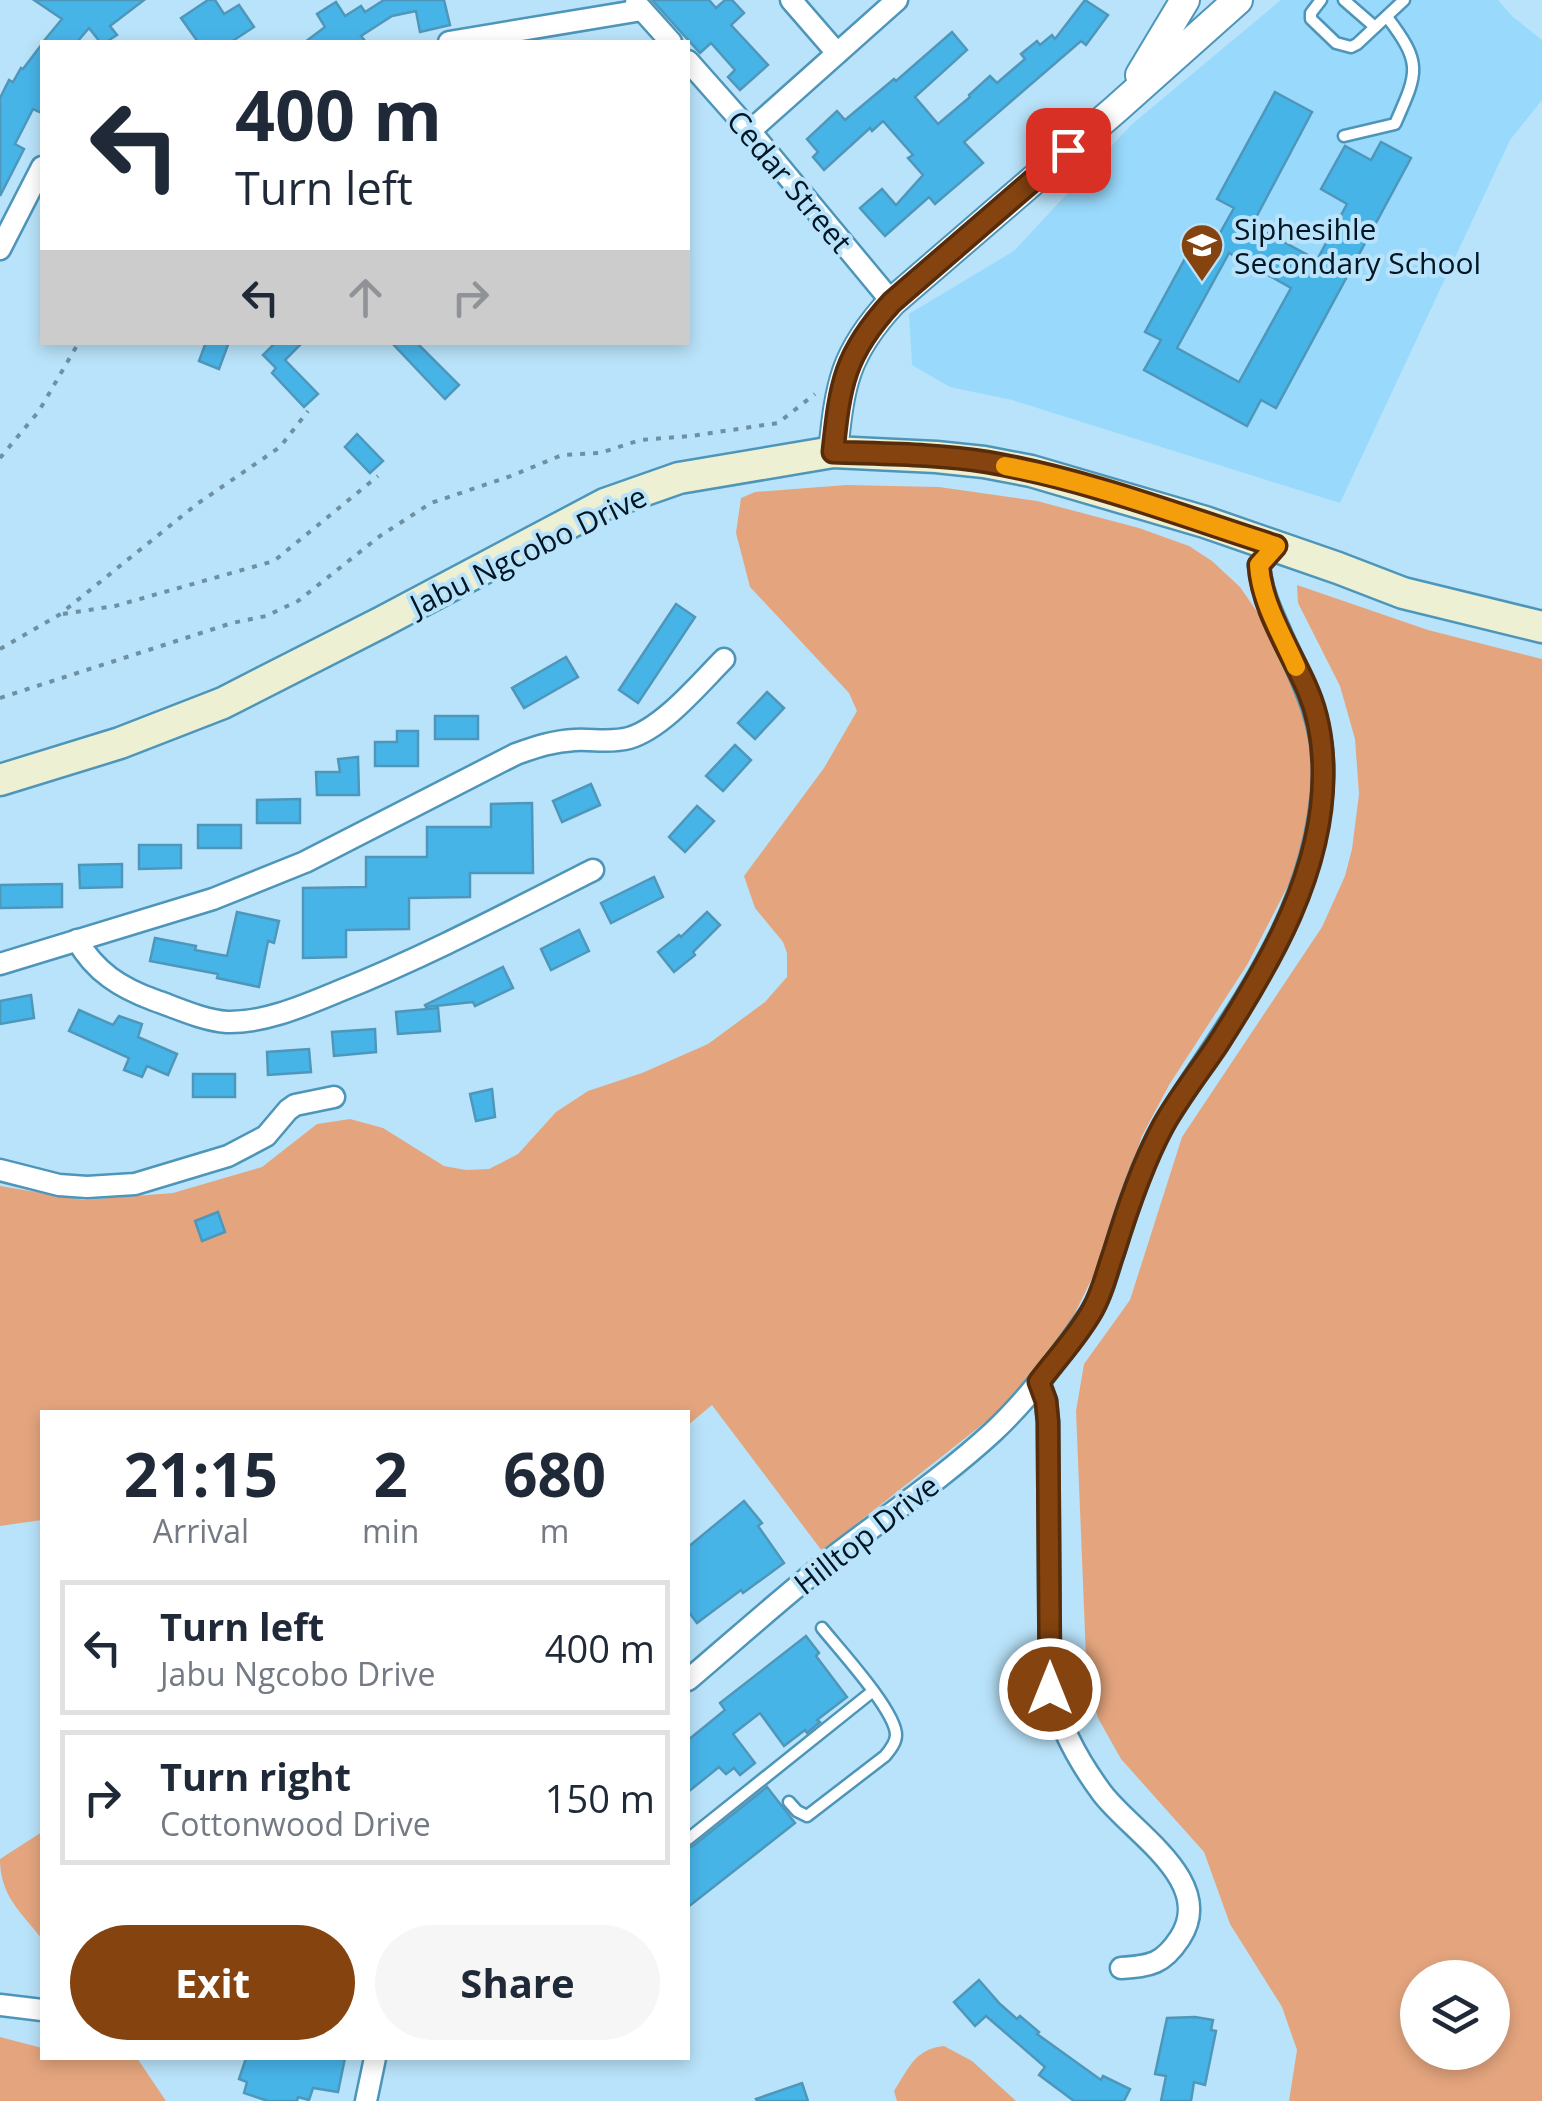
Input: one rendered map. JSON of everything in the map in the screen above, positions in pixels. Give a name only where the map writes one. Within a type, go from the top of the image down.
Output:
[{"type":"main road","name":"Jabu Ngcobo Drive","points":[[0,780],[120,744],[223,702],[605,504],[679,478],[833,452],[936,457],[1031,470],[1276,546],[1403,593],[1542,627]]},
{"type":"street","points":[[792,0],[836,53]]},
{"type":"street","points":[[750,131],[898,0]]},
{"type":"street","points":[[1116,109],[1154,56],[1185,0]]},
{"type":"street","points":[[833,452],[842,384],[858,344],[892,302],[1238,0]]},
{"type":"street","points":[[458,40],[637,5],[669,40]]},
{"type":"street","name":"Cedar Street","points":[[690,63],[892,302]]},
{"type":"street","points":[[0,249],[40,172]]},
{"type":"street","name":"Hilltop Drive","points":[[690,1678],[828,1562],[995,1430],[1039,1382],[1092,1311],[1147,1160],[1164,1124],[1262,974],[1286,926],[1318,825],[1322,740],[1310,695],[1260,580],[1259,565],[1276,546]]},
{"type":"street","points":[[0,964],[213,899],[305,862],[516,754],[548,742],[607,741],[646,731],[724,660]]},
{"type":"street","points":[[77,940],[92,963],[108,977],[145,997],[208,1019],[254,1019],[296,1009],[436,950],[593,870]]},
{"type":"street","points":[[0,1170],[73,1186],[135,1184],[228,1156],[266,1136],[295,1105],[334,1097]]},
{"type":"street","points":[[1039,1382],[1048,1422],[1050,1689],[1057,1716],[1104,1796],[1177,1873],[1189,1908],[1182,1935],[1159,1962],[1122,1968]]},
{"type":"street","points":[[0,2005],[40,2010]]},
{"type":"street","points":[[366,2101],[375,2060]]},
{"type":"lane","points":[[1321,0],[1311,19],[1342,46],[1358,44],[1404,0]]},
{"type":"lane","points":[[1344,0],[1375,27]]},
{"type":"lane","points":[[1344,136],[1396,124],[1412,87],[1414,64],[1410,48],[1387,17]]},
{"type":"lane","points":[[789,1802],[807,1816],[892,1748],[896,1737],[893,1724],[873,1692],[822,1628]]},
{"type":"lane","points":[[690,1837],[873,1692]]},
{"type":"path","points":[[0,458],[38,411],[77,345]]},
{"type":"path","points":[[0,698],[232,623],[266,616],[298,601],[380,536],[430,503],[562,455],[600,453],[640,440],[778,423],[823,388],[842,384]]},
{"type":"path","points":[[0,649],[59,615],[197,504],[280,447],[308,412]]},
{"type":"path","points":[[59,615],[115,606],[274,561],[378,476]]},
{"type":"shaded area","name":"Siphesihle Secondary School","points":[[1281,0],[1498,0],[1542,40],[1542,100],[1510,140],[1340,503],[1012,400],[950,387],[912,365],[909,314],[1014,251],[1131,125]]},
{"type":"shaded area","points":[[846,485],[939,487],[1037,501],[1139,528],[1189,546],[1240,587],[1269,629],[1292,674],[1307,722],[1312,775],[1306,829],[1291,880],[1247,965],[1169,1085],[1142,1136],[1097,1268],[1057,1343],[1002,1409],[822,1551],[712,1405],[690,1423],[690,1410],[40,1410],[40,1520],[0,1526],[0,1186],[84,1200],[173,1193],[262,1167],[317,1124],[350,1119],[383,1128],[444,1166],[489,1169],[518,1154],[556,1112],[588,1091],[708,1044],[765,1002],[787,977],[783,942],[755,908],[744,876],[824,768],[857,711],[849,693],[750,587],[736,533],[741,498],[755,492]]},
{"type":"shaded area","points":[[1297,585],[1428,630],[1542,659],[1542,2101],[1289,2101],[1297,2050],[1282,2007],[1230,1924],[1204,1852],[1121,1759],[1098,1718],[1087,1682],[1076,1411],[1084,1364],[1130,1300],[1182,1137],[1322,927],[1345,876],[1359,794],[1355,739],[1340,686],[1298,603]]},
{"type":"shaded area","points":[[40,1833],[40,1937],[8,1893],[0,1859]]},
{"type":"shaded area","points":[[0,2037],[40,2047],[40,2060],[138,2060],[166,2101],[0,2101]]},
{"type":"shaded area","points":[[944,2046],[972,2061],[1016,2101],[897,2101],[894,2091],[914,2061],[926,2051]]},
{"type":"building","points":[[34,0],[144,0],[110,26],[117,35],[109,40],[98,40],[89,28],[79,40],[45,40],[62,19]]},
{"type":"building","points":[[208,0],[215,0],[224,14],[239,5],[254,27],[234,40],[197,40],[181,18]]},
{"type":"building","points":[[384,0],[444,0],[450,25],[420,32],[416,11],[392,16],[361,36],[364,40],[308,40],[325,27],[317,14],[336,2],[345,16],[361,6],[365,12]]},
{"type":"building","points":[[652,0],[709,0],[716,8],[725,0],[732,0],[744,13],[731,25],[768,65],[740,90],[728,77],[735,70],[711,43],[700,53]]},
{"type":"building","points":[[1085,0],[1108,15],[1086,45],[1081,41],[964,142],[983,163],[935,204],[929,197],[885,236],[860,208],[882,189],[896,205],[923,175],[908,158],[913,155],[883,121],[824,170],[813,157],[818,152],[807,139],[837,111],[845,120],[952,32],[967,50],[915,97],[938,124],[990,76],[997,83],[1025,59],[1021,54],[1037,41],[1040,45],[1052,35],[1055,39]]},
{"type":"building","points":[[40,47],[40,112],[33,109],[15,144],[24,149],[0,196],[0,98],[9,80],[13,82]]},
{"type":"building","points":[[1275,92],[1312,112],[1252,225],[1317,260],[1347,204],[1321,189],[1345,146],[1371,160],[1381,142],[1411,158],[1276,408],[1261,400],[1247,426],[1144,370],[1161,340],[1145,332],[1200,231],[1216,240],[1234,208],[1217,199]],"holes":[[[1229,253],[1291,288],[1239,382],[1177,348]]]},
{"type":"building","points":[[205,345],[228,345],[219,369],[199,361]]},
{"type":"building","points":[[273,345],[300,345],[285,360],[318,394],[304,407],[272,373],[276,368],[263,355]]},
{"type":"building","points":[[394,345],[419,345],[459,385],[445,399]]},
{"type":"building","points":[[357,434],[383,461],[370,473],[345,447]]},
{"type":"building","points":[[676,604],[695,617],[638,703],[619,690]]},
{"type":"building","points":[[566,657],[578,677],[524,708],[512,688]]},
{"type":"building","points":[[767,692],[784,708],[755,739],[738,723]]},
{"type":"building","points":[[435,716],[478,716],[478,739],[435,739]]},
{"type":"building","points":[[397,731],[418,731],[418,766],[375,766],[375,742],[397,742]]},
{"type":"building","points":[[735,745],[751,760],[723,791],[706,776]]},
{"type":"building","points":[[358,757],[359,795],[317,795],[316,772],[340,772],[338,759]]},
{"type":"building","points":[[591,784],[600,805],[562,822],[553,801]]},
{"type":"building","points":[[300,799],[300,823],[257,823],[257,800]]},
{"type":"building","points":[[532,803],[533,873],[470,873],[470,897],[409,898],[409,929],[346,930],[346,957],[303,958],[303,888],[366,887],[366,857],[427,857],[427,827],[491,827],[491,804]]},
{"type":"building","points":[[697,806],[714,821],[685,852],[669,837]]},
{"type":"building","points":[[198,825],[241,825],[241,848],[198,848]]},
{"type":"building","points":[[139,845],[181,845],[181,868],[139,869]]},
{"type":"building","points":[[122,864],[122,887],[80,888],[79,865]]},
{"type":"building","points":[[654,877],[663,897],[611,923],[601,903]]},
{"type":"building","points":[[62,884],[62,907],[0,908],[0,885]]},
{"type":"building","points":[[237,912],[279,921],[274,943],[268,941],[259,987],[217,978],[218,974],[150,961],[155,938],[227,956]]},
{"type":"building","points":[[707,912],[720,925],[693,952],[695,955],[674,972],[658,952]]},
{"type":"building","points":[[579,930],[589,951],[551,970],[541,949]]},
{"type":"building","points":[[503,967],[513,988],[475,1006],[473,1002],[426,1007],[425,1005]]},
{"type":"building","points":[[31,995],[34,1018],[0,1024],[0,1001]]},
{"type":"building","points":[[438,1008],[440,1031],[398,1034],[396,1012]]},
{"type":"building","points":[[79,1010],[113,1025],[119,1016],[142,1024],[138,1037],[177,1054],[168,1075],[147,1066],[142,1077],[124,1070],[129,1058],[69,1031]]},
{"type":"building","points":[[375,1029],[376,1052],[334,1056],[332,1032]]},
{"type":"building","points":[[309,1049],[311,1072],[268,1075],[267,1052]]},
{"type":"building","points":[[193,1074],[235,1074],[235,1097],[193,1097]]},
{"type":"building","points":[[492,1089],[495,1117],[476,1121],[470,1094]]},
{"type":"building","points":[[218,1212],[225,1232],[202,1241],[195,1221]]},
{"type":"building","points":[[744,1501],[762,1523],[758,1526],[784,1563],[697,1623],[690,1614],[690,1545]]},
{"type":"building","points":[[806,1636],[847,1697],[807,1733],[805,1730],[784,1746],[760,1713],[733,1734],[755,1763],[740,1775],[734,1768],[726,1774],[719,1767],[690,1790],[690,1738],[725,1710],[720,1703]]},
{"type":"building","points":[[767,1787],[795,1823],[690,1905],[693,1846]]},
{"type":"building","points":[[979,1980],[1000,2004],[1017,2019],[1020,2016],[1037,2034],[1101,2080],[1103,2076],[1130,2089],[1124,2101],[1074,2101],[1039,2075],[1045,2067],[986,2016],[975,2026],[954,2002]]},
{"type":"building","points":[[1167,2018],[1213,2020],[1211,2030],[1216,2031],[1205,2085],[1194,2082],[1191,2101],[1161,2101],[1166,2076],[1155,2074]]},
{"type":"building","points":[[245,2060],[345,2060],[338,2092],[313,2088],[309,2100],[298,2097],[297,2101],[268,2101],[244,2093],[247,2082],[239,2079]]},
{"type":"building","points":[[802,2083],[808,2101],[756,2099]]},
{"type":"slow traffic","points":[[1005,466],[1130,498],[1276,546],[1259,565],[1260,580],[1296,667]]},
{"type":"place","name":"Siphesihle Secondary School","points":[[1202,283]]},
{"type":"route","points":[[1050,1689],[1048,1422],[1039,1382],[1092,1311],[1164,1124],[1262,974],[1286,926],[1307,869],[1318,825],[1323,778],[1322,740],[1310,695],[1260,580],[1259,565],[1276,546],[1031,470],[936,457],[833,452],[844,377],[872,323],[1068,150]]}]
